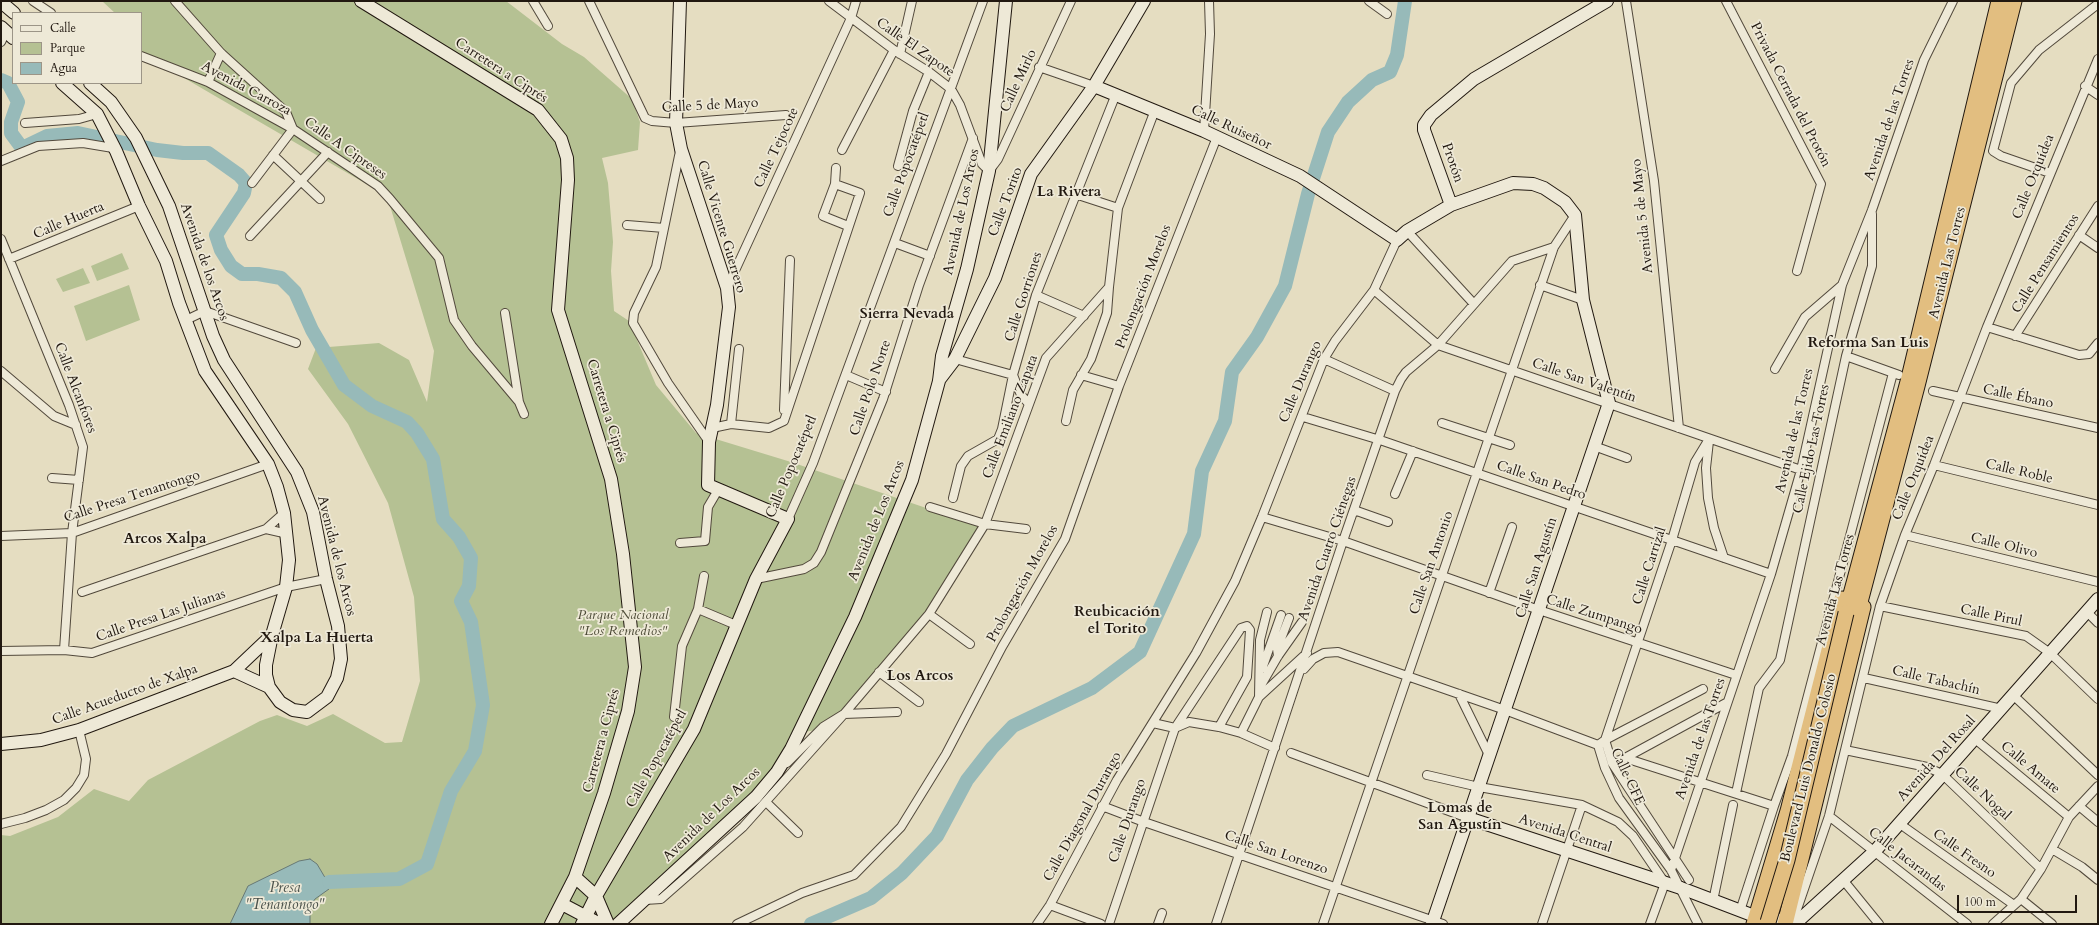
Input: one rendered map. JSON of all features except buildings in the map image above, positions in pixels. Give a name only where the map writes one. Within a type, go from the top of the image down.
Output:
[{"type":"highway","points":[[1983,65],[1979,43],[1990,1]]},
{"type":"highway","name":"Avenida Las Torres","points":[[1862,568],[1999,1]]},
{"type":"highway","name":"Avenida Las Torres","points":[[1862,568],[1917,386],[2014,1]]},
{"type":"highway","points":[[1756,922],[1788,811],[1843,595],[1862,568]]},
{"type":"highway","points":[[1790,923],[1866,595],[1862,568]]},
{"type":"highway","name":"Boulevard Luis Donaldo Colosio","points":[[1790,923],[1794,869],[1862,568]]},
{"type":"highway","name":"Boulevard Luis Donaldo Colosio","points":[[1756,922],[1787,860],[1851,615]]},
{"type":"main road","name":"Carretera a Ciprés","points":[[361,1],[538,110],[561,139],[567,158],[568,180],[558,310],[611,479],[623,554],[635,667],[628,711],[604,793],[575,877],[551,924]]},
{"type":"main road","name":"Avenida de Los Arcos","points":[[618,924],[756,797],[777,772],[791,749],[855,617],[912,480],[938,381],[942,356],[966,269],[989,171],[1006,1]]},
{"type":"main road","name":"Calle Torito","points":[[938,381],[955,359],[995,278],[1031,174],[1094,86],[1144,1]]},
{"type":"main road","name":"Protón","points":[[1451,205],[1424,130],[1424,125],[1431,114],[1474,79],[1607,1]]},
{"type":"main road","points":[[1,2],[13,12]]},
{"type":"main road","name":"Calle Vicente Guerrero","points":[[677,3],[676,123],[681,149],[727,288],[729,307],[717,405],[709,442],[713,488]]},
{"type":"main road","points":[[63,84],[97,114],[112,146]]},
{"type":"main road","name":"Avenida de los Arcos","points":[[91,84],[111,102],[136,138],[145,155],[169,206],[205,311],[224,360],[297,472],[313,512],[326,579],[338,626],[341,659],[332,689],[327,697],[307,712],[299,712],[283,705],[274,696],[269,687],[266,665],[272,635],[286,587],[289,560],[288,534],[277,487],[268,464],[205,371],[166,261],[112,146]]},
{"type":"main road","name":"Calle Ruiseñor","points":[[1094,86],[1204,131],[1300,176],[1397,240]]},
{"type":"main road","name":"Calle Durango","points":[[1397,240],[1407,231],[1451,205],[1513,183],[1523,183],[1544,188],[1565,202],[1575,215]]},
{"type":"main road","points":[[1575,215],[1583,300],[1609,403]]},
{"type":"main road","points":[[166,261],[187,256]]},
{"type":"main road","name":"Calle San Agustín","points":[[1436,923],[1468,818],[1609,403]]},
{"type":"main road","points":[[713,488],[788,519]]},
{"type":"main road","name":"Calle Popocatépetl","points":[[584,920],[596,896],[694,729],[756,579],[788,519]]},
{"type":"main road","name":"Avenida Del Rosal","points":[[1790,923],[1844,881],[1875,851],[2098,599]]},
{"type":"main road","name":"Calle Acueducto de Xalpa","points":[[1,744],[41,740],[79,730],[234,671],[272,635]]},
{"type":"main road","points":[[234,671],[269,687]]},
{"type":"main road","name":"Avenida Central","points":[[1468,818],[1665,883],[1685,884],[1713,901],[1740,912],[1756,922],[1790,923]]},
{"type":"main road","points":[[575,877],[596,896],[608,924]]},
{"type":"main road","points":[[562,904],[584,920],[600,924]]},
{"type":"street","points":[[33,1],[49,12]]},
{"type":"street","name":"Calle A Cipreses","points":[[175,1],[221,53],[286,112],[293,129],[378,186],[439,258],[454,320],[472,346],[519,402],[524,414]]},
{"type":"street","points":[[533,1],[548,26]]},
{"type":"street","name":"Calle 5 de Mayo","points":[[589,1],[645,118],[652,121],[676,123],[786,115]]},
{"type":"street","name":"Calle El Zapote","points":[[829,1],[897,52],[929,72],[951,90],[960,105],[982,164],[989,171]]},
{"type":"street","name":"Calle Tejocote","points":[[727,288],[851,18],[856,1]]},
{"type":"street","points":[[842,150],[897,52],[912,1]]},
{"type":"street","name":"Calle Popocatépetl","points":[[788,519],[813,463],[983,1]]},
{"type":"street","name":"Calle Mirlo","points":[[989,171],[998,159],[1039,67],[1071,1]]},
{"type":"street","points":[[1204,131],[1210,34],[1209,1]]},
{"type":"street","points":[[1369,1],[1388,14]]},
{"type":"street","name":"Avenida 5 de Mayo","points":[[1626,1],[1654,181],[1679,428]]},
{"type":"street","name":"Privada Cerrada del Protón","points":[[1726,1],[1821,184],[1797,271]]},
{"type":"street","name":"Avenida de las Torres","points":[[1671,870],[1726,703],[1771,574],[1800,470],[1842,285],[1872,210],[1924,60],[1953,1]]},
{"type":"street","points":[[2050,173],[2001,156],[1993,151],[2011,82],[2039,50],[2098,4]]},
{"type":"street","points":[[208,82],[221,53]]},
{"type":"street","name":"Avenida Carroza","points":[[142,56],[208,82],[293,129]]},
{"type":"street","name":"Calle Orquídea","points":[[1790,923],[1829,816],[1864,678],[1880,606],[1905,535],[1934,465],[1987,327],[2085,86],[2098,58]]},
{"type":"street","name":"Calle Ruiseñor","points":[[1039,67],[1075,78],[1094,86]]},
{"type":"street","points":[[898,166],[913,111],[929,72]]},
{"type":"street","points":[[2085,86],[2098,95]]},
{"type":"street","name":"Calle Gorriones","points":[[953,498],[961,466],[968,456],[998,439],[1002,429],[1013,375],[1036,294],[1116,94]]},
{"type":"street","points":[[1066,421],[1073,390],[1091,359],[1107,313],[1118,208],[1155,110]]},
{"type":"street","points":[[25,123],[79,119],[97,114]]},
{"type":"street","points":[[252,184],[293,129]]},
{"type":"street","name":"Prolongación Morelos","points":[[737,924],[802,893],[854,875],[901,827],[946,754],[1002,647],[1065,539],[1119,386],[1217,137]]},
{"type":"street","name":"Calle Polo Norte","points":[[756,579],[804,570],[814,563],[821,552],[886,392],[919,285],[973,138]]},
{"type":"street","points":[[1,161],[38,146],[83,143],[112,146]]},
{"type":"street","points":[[681,149],[656,267],[634,313],[633,323],[668,383],[709,442]]},
{"type":"street","points":[[250,236],[328,152]]},
{"type":"street","points":[[273,155],[320,199]]},
{"type":"street","points":[[836,168],[835,184],[823,216],[848,226]]},
{"type":"street","points":[[712,428],[731,424],[769,428],[784,421],[860,193],[835,184]]},
{"type":"street","points":[[1075,194],[1118,208]]},
{"type":"street","name":"Calle Huerta","points":[[9,260],[139,206]]},
{"type":"street","name":"Calle Pensamientos","points":[[2015,336],[2098,206]]},
{"type":"street","name":"Calle Ejido Las Torres","points":[[1736,793],[1759,688],[1780,660],[1846,356],[1872,266],[1872,210]]},
{"type":"street","name":"Calle San Antonio","points":[[1323,924],[1406,676],[1477,474],[1540,286],[1554,247],[1575,215]]},
{"type":"street","points":[[627,225],[664,228]]},
{"type":"street","points":[[1407,231],[1474,304]]},
{"type":"street","points":[[2079,235],[2098,248]]},
{"type":"street","name":"Calle Alcanfores","points":[[1,239],[76,425],[83,447],[72,533],[64,650]]},
{"type":"street","name":"Calle Durango","points":[[1153,724],[1196,654],[1235,581],[1303,417],[1324,359],[1335,341],[1374,290],[1397,240]]},
{"type":"street","points":[[895,243],[930,256]]},
{"type":"street","name":"Avenida Cuatro Ciénegas","points":[[1216,924],[1301,673],[1343,542],[1380,440],[1395,391],[1406,372],[1438,345],[1512,261],[1554,247]]},
{"type":"street","points":[[784,421],[790,260]]},
{"type":"street","points":[[1775,369],[1805,317],[1842,285]]},
{"type":"street","points":[[1540,286],[1583,300]]},
{"type":"street","name":"Calle Emiliano Zapata","points":[[644,900],[661,899],[743,826],[844,714],[929,614],[985,524],[1046,358],[1109,287]]},
{"type":"street","name":"Calle San Valentín","points":[[1374,290],[1438,345],[1800,470]]},
{"type":"street","points":[[1036,294],[1084,316]]},
{"type":"street","points":[[186,320],[205,311],[296,343]]},
{"type":"street","points":[[505,313],[519,402]]},
{"type":"street","points":[[1987,327],[2079,355],[2089,354],[2098,343]]},
{"type":"street","points":[[731,424],[739,349]]},
{"type":"street","name":"Avenida Las Torres","points":[[1740,912],[1774,806],[1792,756],[1896,374],[1846,356]]},
{"type":"street","points":[[955,359],[1013,375],[1021,395],[1029,404]]},
{"type":"street","points":[[1324,359],[1395,391]]},
{"type":"street","points":[[1,371],[54,416],[76,425]]},
{"type":"street","points":[[846,375],[886,392]]},
{"type":"street","points":[[1081,375],[1119,386]]},
{"type":"street","name":"Calle Ébano","points":[[1933,391],[2098,428]]},
{"type":"street","name":"Calle San Pedro","points":[[1303,417],[1413,451],[1771,574]]},
{"type":"street","points":[[1442,423],[1510,445]]},
{"type":"street","points":[[1709,439],[1706,468],[1708,498],[1714,528],[1724,558]]},
{"type":"street","name":"Calle Carrizal","points":[[1602,742],[1638,643],[1672,540],[1695,462],[1709,439]]},
{"type":"street","points":[[1594,446],[1627,458]]},
{"type":"street","points":[[1396,494],[1413,451]]},
{"type":"street","name":"Calle Presa Tenantongo","points":[[1,536],[72,533],[268,464]]},
{"type":"street","name":"Calle Roble","points":[[1934,465],[2098,505]]},
{"type":"street","points":[[52,478],[79,480]]},
{"type":"street","name":"Calle Vicente Guerrero","points":[[680,543],[705,541],[708,507],[713,488]]},
{"type":"street","points":[[930,507],[985,524],[1026,529]]},
{"type":"street","points":[[1354,510],[1388,522]]},
{"type":"street","points":[[82,592],[266,529],[284,514]]},
{"type":"street","name":"Calle Zumpango","points":[[1262,517],[1343,542],[1539,610],[1736,675]]},
{"type":"street","points":[[1489,593],[1512,527]]},
{"type":"street","points":[[266,529],[288,534]]},
{"type":"street","name":"Calle Olivo","points":[[1905,535],[2098,582]]},
{"type":"street","points":[[674,717],[682,646],[698,609],[704,576]]},
{"type":"street","name":"Calle Presa Las Julianas","points":[[1,651],[64,650],[92,653],[286,587],[326,579]]},
{"type":"street","name":"Calle Pirul","points":[[1880,606],[2026,636],[2050,653],[2098,699]]},
{"type":"street","points":[[698,609],[736,625]]},
{"type":"street","points":[[1259,697],[1260,640],[1267,612]]},
{"type":"street","points":[[2086,612],[2098,623]]},
{"type":"street","points":[[929,614],[970,644]]},
{"type":"street","points":[[1259,678],[1285,616],[1277,649],[1278,656]]},
{"type":"street","points":[[1259,689],[1278,656],[1302,622]]},
{"type":"street","name":"Calle Durango","points":[[1109,924],[1175,728],[1242,628],[1247,626],[1250,630],[1247,677],[1219,727]]},
{"type":"street","name":"Calle CFE","points":[[1301,673],[1313,659],[1324,653],[1338,652],[1504,710],[1602,742],[1612,763],[1674,858],[1685,884],[1698,924]]},
{"type":"street","points":[[1241,733],[1259,697],[1307,654]]},
{"type":"street","points":[[879,672],[919,702]]},
{"type":"street","name":"Calle Tabachín","points":[[1864,678],[2002,709]]},
{"type":"street","points":[[1602,742],[1703,689]]},
{"type":"street","points":[[1459,694],[1489,755]]},
{"type":"street","points":[[2013,695],[2098,776]]},
{"type":"street","points":[[1612,763],[1625,758],[1726,703]]},
{"type":"street","points":[[844,714],[898,712]]},
{"type":"street","name":"Calle Emiliano Zapata","points":[[777,772],[824,727],[844,714]]},
{"type":"street","points":[[1153,724],[1175,728],[1189,722],[1219,727],[1241,733],[1275,748]]},
{"type":"street","name":"Calle Diagonal Durango","points":[[1037,924],[1050,905],[1117,780],[1153,724]]},
{"type":"street","points":[[1,824],[25,818],[46,810],[64,800],[76,788],[84,775],[86,760],[79,730]]},
{"type":"street","name":"Calle Amate","points":[[1975,738],[2069,817]]},
{"type":"street","name":"Calle CFE","points":[[1602,742],[1605,768],[1619,798],[1671,870],[1685,884]]},
{"type":"street","name":"Calle Nogal","points":[[1845,750],[1926,767],[1942,774],[2042,869]]},
{"type":"street","name":"Avenida Central","points":[[1291,753],[1468,818]]},
{"type":"street","name":"Calle CFE","points":[[1625,758],[1774,806]]},
{"type":"street","points":[[1427,775],[1479,787]]},
{"type":"street","points":[[1993,924],[2022,899],[2042,869],[2069,817],[2098,786]]},
{"type":"street","name":"Calle CFE","points":[[1479,787],[1582,805],[1618,822],[1633,836],[1665,883]]},
{"type":"street","points":[[766,802],[798,833]]},
{"type":"street","points":[[1542,924],[1582,805]]},
{"type":"street","points":[[1713,901],[1733,805]]},
{"type":"street","name":"Calle San Lorenzo","points":[[1102,806],[1144,822],[1436,923]]},
{"type":"street","points":[[2079,806],[2098,822]]},
{"type":"street","name":"Calle Jacarandas","points":[[1829,816],[1967,924]]},
{"type":"street","name":"Calle Fresno","points":[[1900,824],[2014,905]]},
{"type":"street","points":[[2052,849],[2082,867],[2098,880]]},
{"type":"street","points":[[1844,881],[1879,924]]},
{"type":"street","points":[[1650,924],[1665,883]]},
{"type":"street","points":[[2022,899],[2052,924]]},
{"type":"street","points":[[1050,905],[1101,924]]},
{"type":"street","points":[[1158,924],[1162,913]]},
{"type":"green space","name":"Parque Nacional \"Los Remedios\"","points":[[102,1],[506,1],[562,44],[584,57],[632,99],[640,122],[638,150],[602,158],[608,183],[613,242],[611,271],[614,311],[629,321],[656,385],[696,433],[791,462],[982,527],[893,660],[829,728],[797,733],[784,757],[744,806],[611,924],[1,924],[1,835],[10,836],[58,817],[94,789],[129,801],[148,780],[260,721],[277,715],[307,726],[333,714],[385,743],[402,742],[420,681],[414,597],[388,503],[348,424],[308,369],[316,348],[379,343],[409,360],[427,402],[434,351],[387,196],[179,75],[142,57],[142,12],[114,12]]},
{"type":"green space","points":[[122,253],[129,269],[97,281],[91,266]]},
{"type":"green space","points":[[83,268],[90,283],[63,292],[56,279]]},
{"type":"green space","points":[[129,285],[140,320],[86,341],[74,306]]},
{"type":"water","name":"Presa \"Tenantongo\"","points":[[310,859],[317,864],[330,886],[329,889],[315,899],[310,907],[310,924],[230,924],[248,886],[299,861]]},
{"type":"waterway","points":[[811,924],[871,898],[902,873],[937,836],[967,780],[992,748],[1013,726],[1092,688],[1140,652],[1194,534],[1202,471],[1225,421],[1232,372],[1257,337],[1285,286],[1308,194],[1328,132],[1348,102],[1372,80],[1390,72],[1397,55],[1405,1]]},
{"type":"waterway","points":[[1,80],[8,83],[18,102],[11,122],[11,133],[22,148],[47,136],[78,133],[157,150],[183,153],[208,153],[239,175],[246,183],[244,193],[216,235],[221,250],[231,266],[242,274],[258,274],[281,278],[295,292],[312,330],[344,385],[372,406],[407,422],[417,433],[433,459],[443,519],[459,537],[471,558],[469,586],[461,601],[471,622],[483,705],[475,751],[451,791],[427,864],[399,879],[329,882]]},
{"type":"district","name":"La Rivera","points":[[1069,193]]},
{"type":"district","name":"Sierra Nevada","points":[[907,315]]},
{"type":"district","name":"Reforma San Luis","points":[[1868,344]]},
{"type":"district","name":"Arcos Xalpa","points":[[165,540]]},
{"type":"district","name":"Reubicación el Torito","points":[[1117,622]]},
{"type":"district","name":"Xalpa La Huerta","points":[[317,639]]},
{"type":"district","name":"Los Arcos","points":[[920,677]]},
{"type":"district","name":"Lomas de San Agustín","points":[[1460,818]]}]
